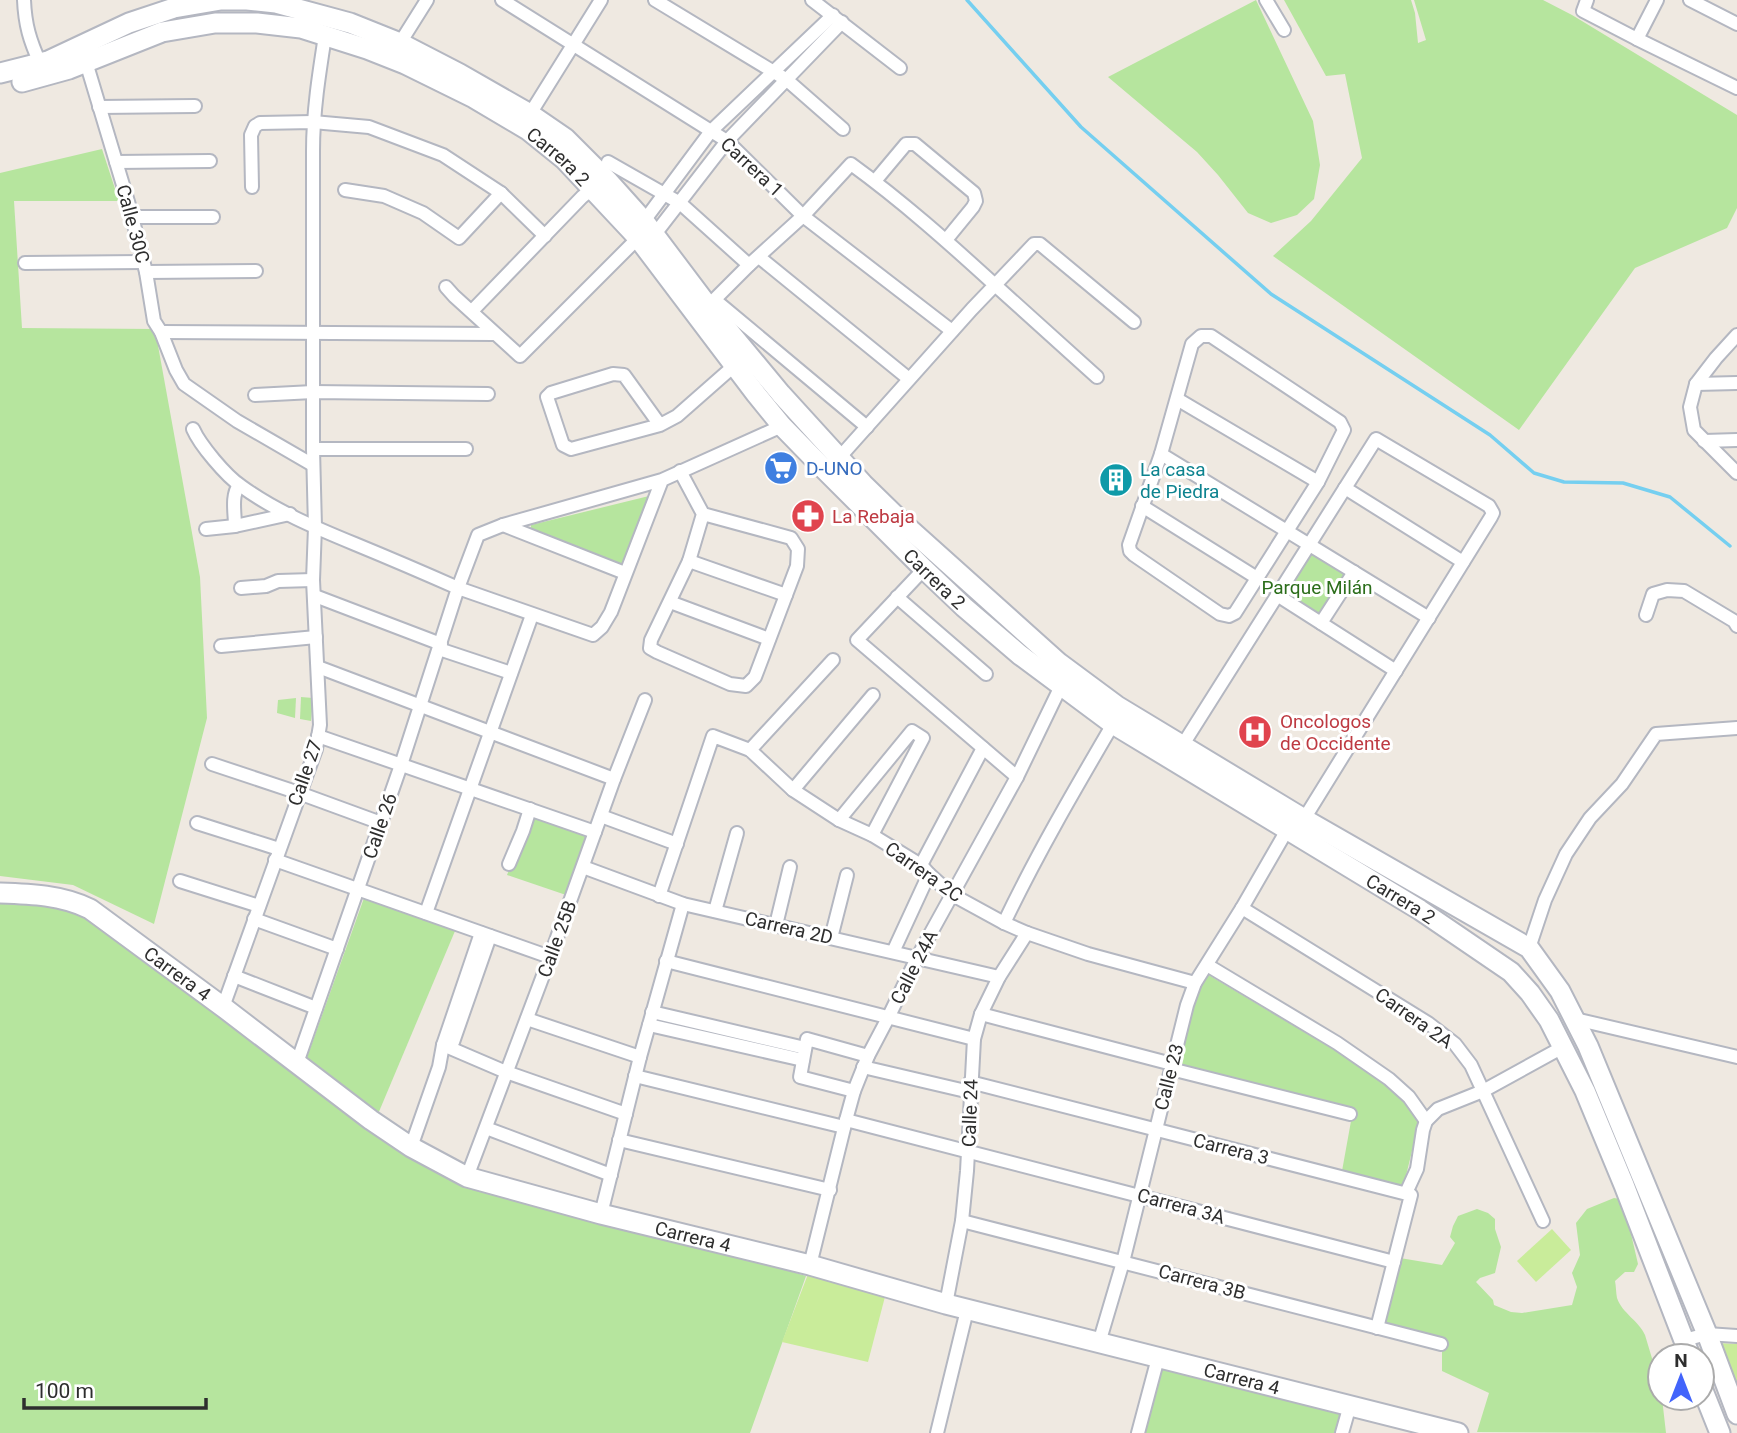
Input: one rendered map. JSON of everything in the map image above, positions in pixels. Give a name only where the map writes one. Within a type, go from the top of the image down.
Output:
[{"type":"main road","name":"Carrera 2","points":[[0,74],[40,63],[129,23],[173,8],[221,0],[281,2],[350,23],[400,43],[530,114],[565,138],[608,182],[646,231],[735,365],[779,410],[839,458],[904,524],[1059,663],[1117,706],[1182,746],[1529,948],[1560,991],[1575,1018],[1628,1140],[1737,1415]]},
{"type":"main road","name":"Carrera 2","points":[[0,85],[28,81],[162,32],[215,23],[257,23],[300,28],[405,64],[474,98],[528,130],[646,231],[711,303],[779,410],[831,477],[964,607],[1020,655],[1113,724],[1420,910],[1511,972],[1549,1020],[1585,1091],[1685,1342]]},
{"type":"main road","name":"Carrera 4","points":[[0,893],[44,895],[83,905],[371,1119],[411,1147],[467,1177],[601,1214],[810,1265],[967,1310],[1458,1433]]},
{"type":"main road","points":[[1712,1412],[1720,1433]]},
{"type":"street","points":[[24,0],[28,37],[40,63]]},
{"type":"street","points":[[400,43],[427,0]]},
{"type":"street","name":"Carrera 1","points":[[502,0],[727,141],[803,215],[952,331]]},
{"type":"street","points":[[530,114],[601,0]]},
{"type":"street","points":[[656,0],[787,80],[843,129]]},
{"type":"street","points":[[812,0],[900,68]]},
{"type":"street","points":[[1266,0],[1284,30]]},
{"type":"street","points":[[1587,0],[1583,10],[1737,88]]},
{"type":"street","points":[[1637,39],[1657,0]]},
{"type":"street","points":[[1690,0],[1737,24]]},
{"type":"street","points":[[646,231],[664,193],[711,131],[772,72],[837,19]]},
{"type":"street","points":[[446,287],[520,356],[646,231],[680,203],[727,141],[787,80],[837,19]]},
{"type":"street","name":"Calle 27","points":[[223,1007],[316,749],[320,726],[313,580],[313,122],[326,36]]},
{"type":"street","name":"Calle 30C","points":[[86,62],[145,267],[154,321],[176,370],[184,384],[237,421],[313,465]]},
{"type":"street","points":[[99,107],[195,106]]},
{"type":"street","points":[[251,187],[251,135],[255,126],[260,123],[313,122],[369,127],[443,155],[500,193],[545,236]]},
{"type":"street","points":[[875,181],[906,144],[915,144],[974,193],[976,201],[973,207],[946,240]]},
{"type":"street","points":[[116,162],[210,161]]},
{"type":"street","points":[[608,162],[680,203],[909,379]]},
{"type":"street","points":[[867,427],[711,303],[803,215],[851,164],[946,240],[1097,377]]},
{"type":"street","points":[[472,312],[593,188]]},
{"type":"street","points":[[345,190],[384,196],[423,213],[459,237],[500,193]]},
{"type":"street","points":[[131,217],[213,216]]},
{"type":"street","points":[[839,458],[1034,244],[1040,244],[1134,322]]},
{"type":"street","points":[[24,263],[256,271]]},
{"type":"street","points":[[161,332],[494,334]]},
{"type":"street","points":[[1737,335],[1696,384],[1690,407],[1694,430],[1737,473]]},
{"type":"street","points":[[1211,336],[1340,422],[1344,430],[1318,482],[1236,612],[1229,616],[1220,614],[1130,551],[1129,545],[1161,454],[1192,344],[1201,337],[1211,336]]},
{"type":"street","points":[[660,425],[624,375],[613,374],[551,393],[547,397],[563,445],[571,449],[660,425],[677,416],[735,365]]},
{"type":"street","points":[[1696,384],[1737,383]]},
{"type":"street","points":[[255,395],[313,392],[488,394]]},
{"type":"street","points":[[1177,399],[1318,482]]},
{"type":"street","name":"Calle 26","points":[[297,1063],[478,535],[503,525],[662,480],[779,410]]},
{"type":"street","points":[[193,429],[197,439],[239,485],[315,527],[458,587],[593,635],[602,627],[611,612],[662,480]]},
{"type":"street","points":[[1182,746],[1376,439],[1489,506],[1493,513],[1491,517],[1304,819]]},
{"type":"street","points":[[1704,441],[1737,440]]},
{"type":"street","points":[[313,449],[466,449]]},
{"type":"street","points":[[1161,454],[1429,618]]},
{"type":"street","points":[[680,471],[703,514],[689,561],[651,640],[650,648],[730,684],[746,686],[755,677],[797,566],[798,549],[791,538],[703,514]]},
{"type":"street","points":[[235,526],[234,496],[239,485]]},
{"type":"street","points":[[1345,488],[1463,562]]},
{"type":"street","points":[[1142,506],[1257,578]]},
{"type":"street","points":[[206,529],[235,526],[290,514]]},
{"type":"street","points":[[503,525],[625,573]]},
{"type":"street","points":[[689,561],[786,595]]},
{"type":"street","points":[[924,569],[857,640],[1017,777]]},
{"type":"street","points":[[1321,623],[1354,572]]},
{"type":"street","points":[[241,588],[266,586],[278,581],[313,580]]},
{"type":"street","points":[[1646,615],[1653,594],[1667,590],[1684,591],[1734,621],[1737,626]]},
{"type":"street","points":[[1277,595],[1396,671]]},
{"type":"street","points":[[314,596],[511,673]]},
{"type":"street","points":[[897,597],[986,674]]},
{"type":"street","points":[[670,602],[769,639]]},
{"type":"street","points":[[426,913],[532,615]]},
{"type":"street","points":[[220,646],[316,637]]},
{"type":"street","points":[[750,750],[833,660]]},
{"type":"street","points":[[318,667],[614,779]]},
{"type":"street","name":"Calle 24A","points":[[810,1265],[854,1091],[866,1061],[951,894],[1017,777],[1061,686]]},
{"type":"street","points":[[793,790],[873,695]]},
{"type":"street","name":"Calle 25B","points":[[467,1177],[645,700]]},
{"type":"street","points":[[1004,923],[1056,821],[1113,724]]},
{"type":"street","points":[[1529,948],[1545,900],[1566,854],[1590,818],[1622,784],[1656,734],[1737,728]]},
{"type":"street","points":[[839,820],[912,731],[923,738],[872,835]]},
{"type":"street","points":[[318,736],[595,832]]},
{"type":"street","name":"Carrera 2C","points":[[677,844],[713,736],[750,750],[793,790],[839,820],[872,835],[925,870],[951,894],[1004,923],[1088,954],[1195,983]]},
{"type":"street","points":[[893,952],[925,870],[983,747]]},
{"type":"street","points":[[212,764],[381,823]]},
{"type":"street","points":[[509,864],[530,809]]},
{"type":"street","points":[[601,816],[677,844],[659,896]]},
{"type":"street","points":[[197,823],[277,854],[358,890],[550,957]]},
{"type":"street","name":"Calle 23","points":[[1099,1343],[1123,1262],[1171,1066],[1195,983],[1287,830]]},
{"type":"street","points":[[715,911],[737,833]]},
{"type":"street","name":"Carrera 2D","points":[[583,867],[683,904],[999,976]]},
{"type":"street","points":[[775,925],[790,867]]},
{"type":"street","points":[[831,938],[847,875]]},
{"type":"street","points":[[180,881],[259,906]]},
{"type":"street","points":[[601,1214],[650,1019],[683,904]]},
{"type":"street","name":"Carrera 2A","points":[[1242,908],[1428,1023],[1463,1054],[1543,1221]]},
{"type":"street","points":[[254,919],[337,950]]},
{"type":"street","name":"Calle 24","points":[[946,1304],[962,1221],[974,1039],[981,1014],[999,976],[1027,933]]},
{"type":"street","points":[[411,1147],[486,934]]},
{"type":"street","points":[[666,961],[974,1039]]},
{"type":"street","points":[[1207,965],[1337,1043],[1389,1079],[1409,1097],[1426,1121]]},
{"type":"street","points":[[234,975],[316,1008]]},
{"type":"street","points":[[981,1014],[1350,1115]]},
{"type":"street","points":[[1575,1018],[1737,1057]]},
{"type":"street","points":[[527,1019],[640,1057]]},
{"type":"street","points":[[650,1019],[804,1054]]},
{"type":"street","points":[[854,1091],[800,1077],[807,1039],[866,1061],[970,1087]]},
{"type":"street","points":[[447,1046],[506,1072],[626,1114]]},
{"type":"street","points":[[1377,1328],[1408,1194],[1418,1169],[1426,1121],[1438,1109],[1483,1091],[1563,1047]]},
{"type":"street","points":[[635,1076],[968,1151]]},
{"type":"street","name":"Carrera 3","points":[[970,1087],[1155,1130],[1408,1194]]},
{"type":"street","points":[[486,1128],[611,1175]]},
{"type":"street","points":[[620,1140],[830,1190]]},
{"type":"street","name":"Carrera 3A","points":[[968,1151],[1394,1262]]},
{"type":"street","name":"Carrera 3B","points":[[962,1221],[1441,1344]]},
{"type":"street","points":[[937,1433],[967,1310]]},
{"type":"street","points":[[1696,1342],[1707,1334],[1737,1336]]},
{"type":"street","points":[[1138,1433],[1158,1358]]},
{"type":"street","points":[[1342,1433],[1350,1405]]},
{"type":"green space","points":[[1256,0],[1313,121],[1320,165],[1314,199],[1297,215],[1271,223],[1248,213],[1197,152],[1108,77]]},
{"type":"green space","points":[[1284,0],[1411,0],[1418,43],[1426,40],[1414,0],[1543,0],[1737,115],[1737,208],[1727,228],[1635,268],[1519,430],[1273,256],[1311,221],[1362,158],[1345,74],[1326,76]]},
{"type":"green space","points":[[102,149],[119,201],[14,201],[22,328],[155,329],[200,577],[207,718],[154,924],[73,885],[0,876],[0,173]]},
{"type":"green space","points":[[649,496],[625,567],[531,531],[531,525]]},
{"type":"green space","name":"Parque Milán","points":[[1312,551],[1352,575],[1323,620],[1283,594]]},
{"type":"green space","points":[[301,697],[313,698],[311,721],[300,719]]},
{"type":"green space","points":[[296,698],[295,718],[277,713],[278,700]]},
{"type":"green space","points":[[532,812],[590,834],[566,895],[507,875]]},
{"type":"green space","points":[[0,898],[90,909],[411,1147],[601,1214],[806,1276],[750,1433],[0,1433]]},
{"type":"green space","points":[[364,898],[455,931],[378,1114],[306,1060]]},
{"type":"green space","points":[[1207,974],[1363,1067],[1402,1096],[1419,1122],[1403,1188],[1342,1171],[1353,1110],[1177,1064],[1194,998]]},
{"type":"green space","points":[[1614,1198],[1620,1199],[1625,1208],[1638,1264],[1634,1272],[1625,1272],[1615,1281],[1617,1298],[1645,1335],[1646,1412],[1664,1412],[1666,1433],[1477,1432],[1489,1393],[1442,1371],[1442,1341],[1380,1325],[1400,1258],[1442,1265],[1455,1243],[1450,1237],[1458,1216],[1477,1209],[1495,1219],[1501,1247],[1495,1273],[1476,1282],[1493,1300],[1494,1305],[1522,1313],[1572,1305],[1577,1287],[1572,1273],[1580,1255],[1576,1223],[1587,1209]]},
{"type":"green space","points":[[1552,1229],[1571,1250],[1536,1282],[1517,1261]]},
{"type":"green space","points":[[810,1269],[887,1289],[868,1362],[782,1342]]},
{"type":"green space","points":[[1717,1343],[1737,1344],[1737,1395]]},
{"type":"green space","points":[[1158,1358],[1350,1405],[1342,1433],[1138,1433]]},
{"type":"waterway","points":[[967,0],[1081,127],[1271,294],[1490,435],[1534,473],[1564,482],[1623,483],[1670,497],[1730,546]]},
{"type":"place","name":"D-UNO","points":[[781,468]]},
{"type":"place","name":"La casa de Piedra","points":[[1116,480]]},
{"type":"place","name":"La Rebaja","points":[[808,516]]},
{"type":"place","name":"Oncologos de Occidente","points":[[1255,732]]}]
